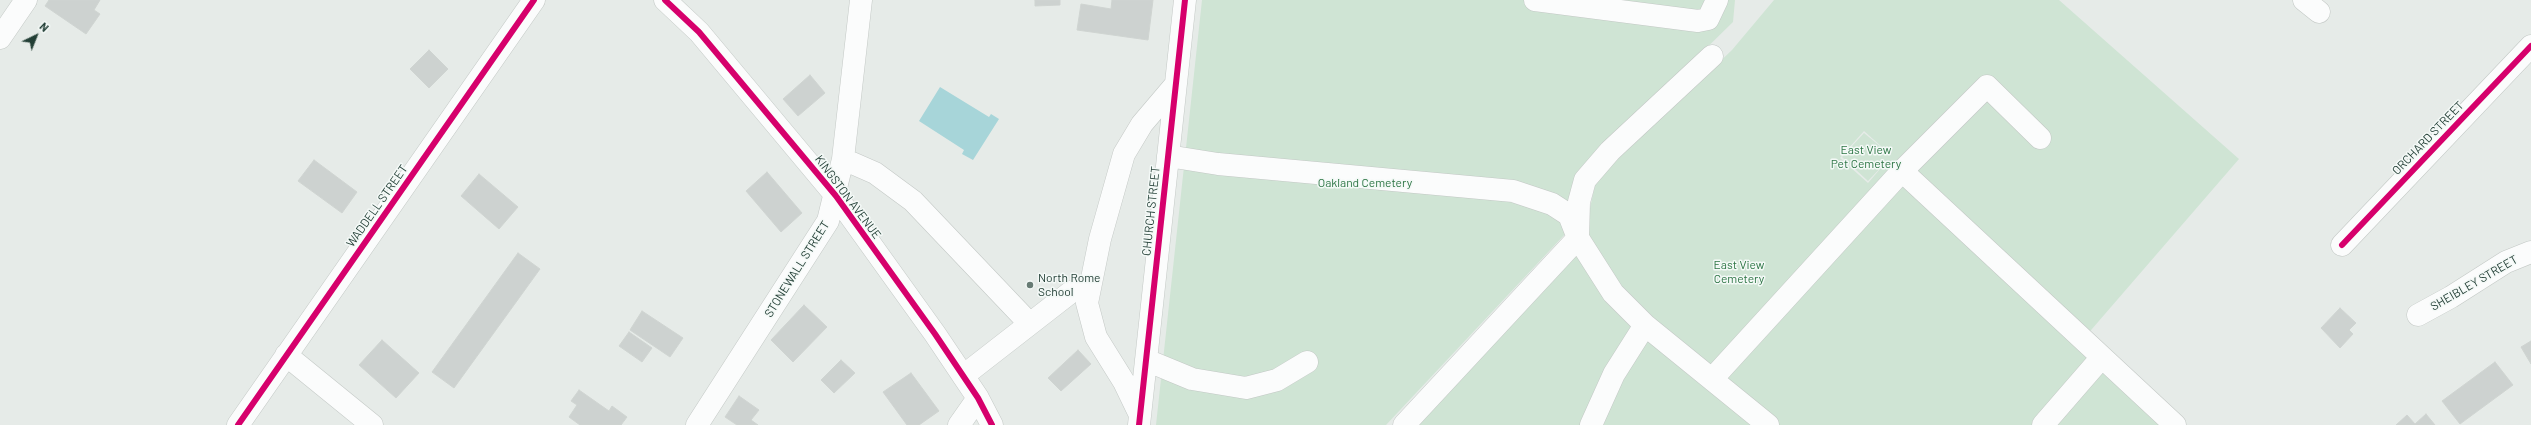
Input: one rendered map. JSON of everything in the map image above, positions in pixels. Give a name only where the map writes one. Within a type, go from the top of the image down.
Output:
[{"type":"street","points":[[0,38],[26,0]]},
{"type":"street","name":"WADDELL STREET","points":[[238,425],[534,0]]},
{"type":"street","name":"KINGSTON AVENUE","points":[[665,0],[699,32],[836,196],[978,398],[992,425]]},
{"type":"street","name":"STONEWALL STREET","points":[[697,425],[828,221],[836,196],[844,159],[861,0]]},
{"type":"street","name":"CHURCH STREET","points":[[1140,420],[1184,0]]},
{"type":"street","points":[[1535,0],[1698,21],[1713,9]]},
{"type":"street","name":"ORCHARD STREET","points":[[2342,245],[2531,46]]},
{"type":"street","points":[[1404,425],[1578,238],[1579,202],[1585,180],[1610,151],[1712,56]]},
{"type":"street","points":[[1140,420],[1124,382],[1096,336],[1087,303],[1100,239],[1124,154],[1142,124],[1176,84]]},
{"type":"street","points":[[1713,378],[1902,171],[1987,86],[2040,138]]},
{"type":"street","points":[[1168,156],[1218,164],[1513,191],[1552,204],[1569,215],[1578,238],[1613,293],[1645,326],[1713,378],[1768,425]]},
{"type":"street","points":[[844,159],[875,173],[913,201],[1029,323]]},
{"type":"street","points":[[1902,171],[2175,425]]},
{"type":"street","name":"SHEIBLEY STREET","points":[[2418,315],[2452,297],[2506,262],[2531,252]]},
{"type":"street","points":[[963,376],[1029,323],[1071,292],[1089,288]]},
{"type":"street","points":[[1591,425],[1614,374],[1645,326]]},
{"type":"street","points":[[286,355],[372,425]]},
{"type":"street","points":[[2043,425],[2102,357]]},
{"type":"street","points":[[1146,360],[1192,379],[1246,388],[1277,380],[1307,362]]},
{"type":"street","points":[[959,425],[978,398]]},
{"type":"green space","name":"Oakland Cemetery","points":[[1202,0],[1735,0],[1733,22],[1583,169],[1567,232],[1386,425],[1156,425]]},
{"type":"green space","name":"East View Cemetery","points":[[1774,0],[2059,0],[2239,159],[2079,344],[2165,425],[1415,425],[1589,213],[1596,180],[1732,50]],"holes":[[[1864,131],[1892,156],[1864,133],[1842,157],[1868,181],[1887,161],[1868,183],[1840,158]]]},
{"type":"water","points":[[940,87],[989,117],[991,114],[999,119],[973,160],[962,154],[964,150],[919,121]]},
{"type":"building","points":[[49,0],[100,0],[94,10],[100,14],[86,34],[45,6]]},
{"type":"building","points":[[1035,0],[1060,0],[1060,5],[1035,6]]},
{"type":"building","points":[[1112,0],[1153,0],[1148,40],[1077,30],[1081,4],[1111,9]]},
{"type":"building","points":[[429,50],[448,69],[429,88],[410,69]]},
{"type":"building","points":[[810,75],[825,93],[798,116],[783,99]]},
{"type":"building","points":[[314,160],[357,192],[342,213],[298,181]]},
{"type":"building","points":[[767,172],[802,213],[781,232],[746,191]]},
{"type":"building","points":[[479,174],[518,207],[499,229],[461,196]]},
{"type":"building","points":[[518,253],[540,269],[454,388],[432,372]]},
{"type":"building","points":[[804,305],[827,327],[793,362],[771,340]]},
{"type":"building","points":[[2340,308],[2356,323],[2349,330],[2353,334],[2340,348],[2321,328]]},
{"type":"building","points":[[642,311],[683,338],[670,357],[630,330]]},
{"type":"building","points":[[629,332],[652,348],[642,362],[619,346]]},
{"type":"building","points":[[382,340],[419,373],[396,398],[359,365]]},
{"type":"building","points":[[2531,341],[2531,364],[2521,347]]},
{"type":"building","points":[[1078,350],[1091,364],[1061,391],[1048,378]]},
{"type":"building","points":[[841,360],[855,373],[834,393],[821,380]]},
{"type":"building","points":[[2495,362],[2513,385],[2460,424],[2442,401]]},
{"type":"building","points":[[911,373],[939,411],[919,425],[907,425],[883,392]]},
{"type":"building","points":[[579,390],[609,411],[612,406],[627,417],[621,425],[580,425],[569,417],[577,405],[571,401]]},
{"type":"building","points":[[739,396],[759,410],[751,420],[758,425],[737,425],[725,417]]},
{"type":"building","points":[[2426,414],[2435,425],[2396,425],[2407,415],[2415,424]]},
{"type":"cycle path","points":[[238,425],[534,0]]},
{"type":"cycle path","points":[[665,0],[699,32],[836,196],[935,334],[978,398],[992,425]]},
{"type":"cycle path","points":[[1139,425],[1185,0]]},
{"type":"cycle path","points":[[2342,245],[2531,46]]},
{"type":"place","name":"North Rome School","points":[[1030,285]]},
{"type":"park label","name":"East View Pet Cemetery","points":[[1866,157]]}]
